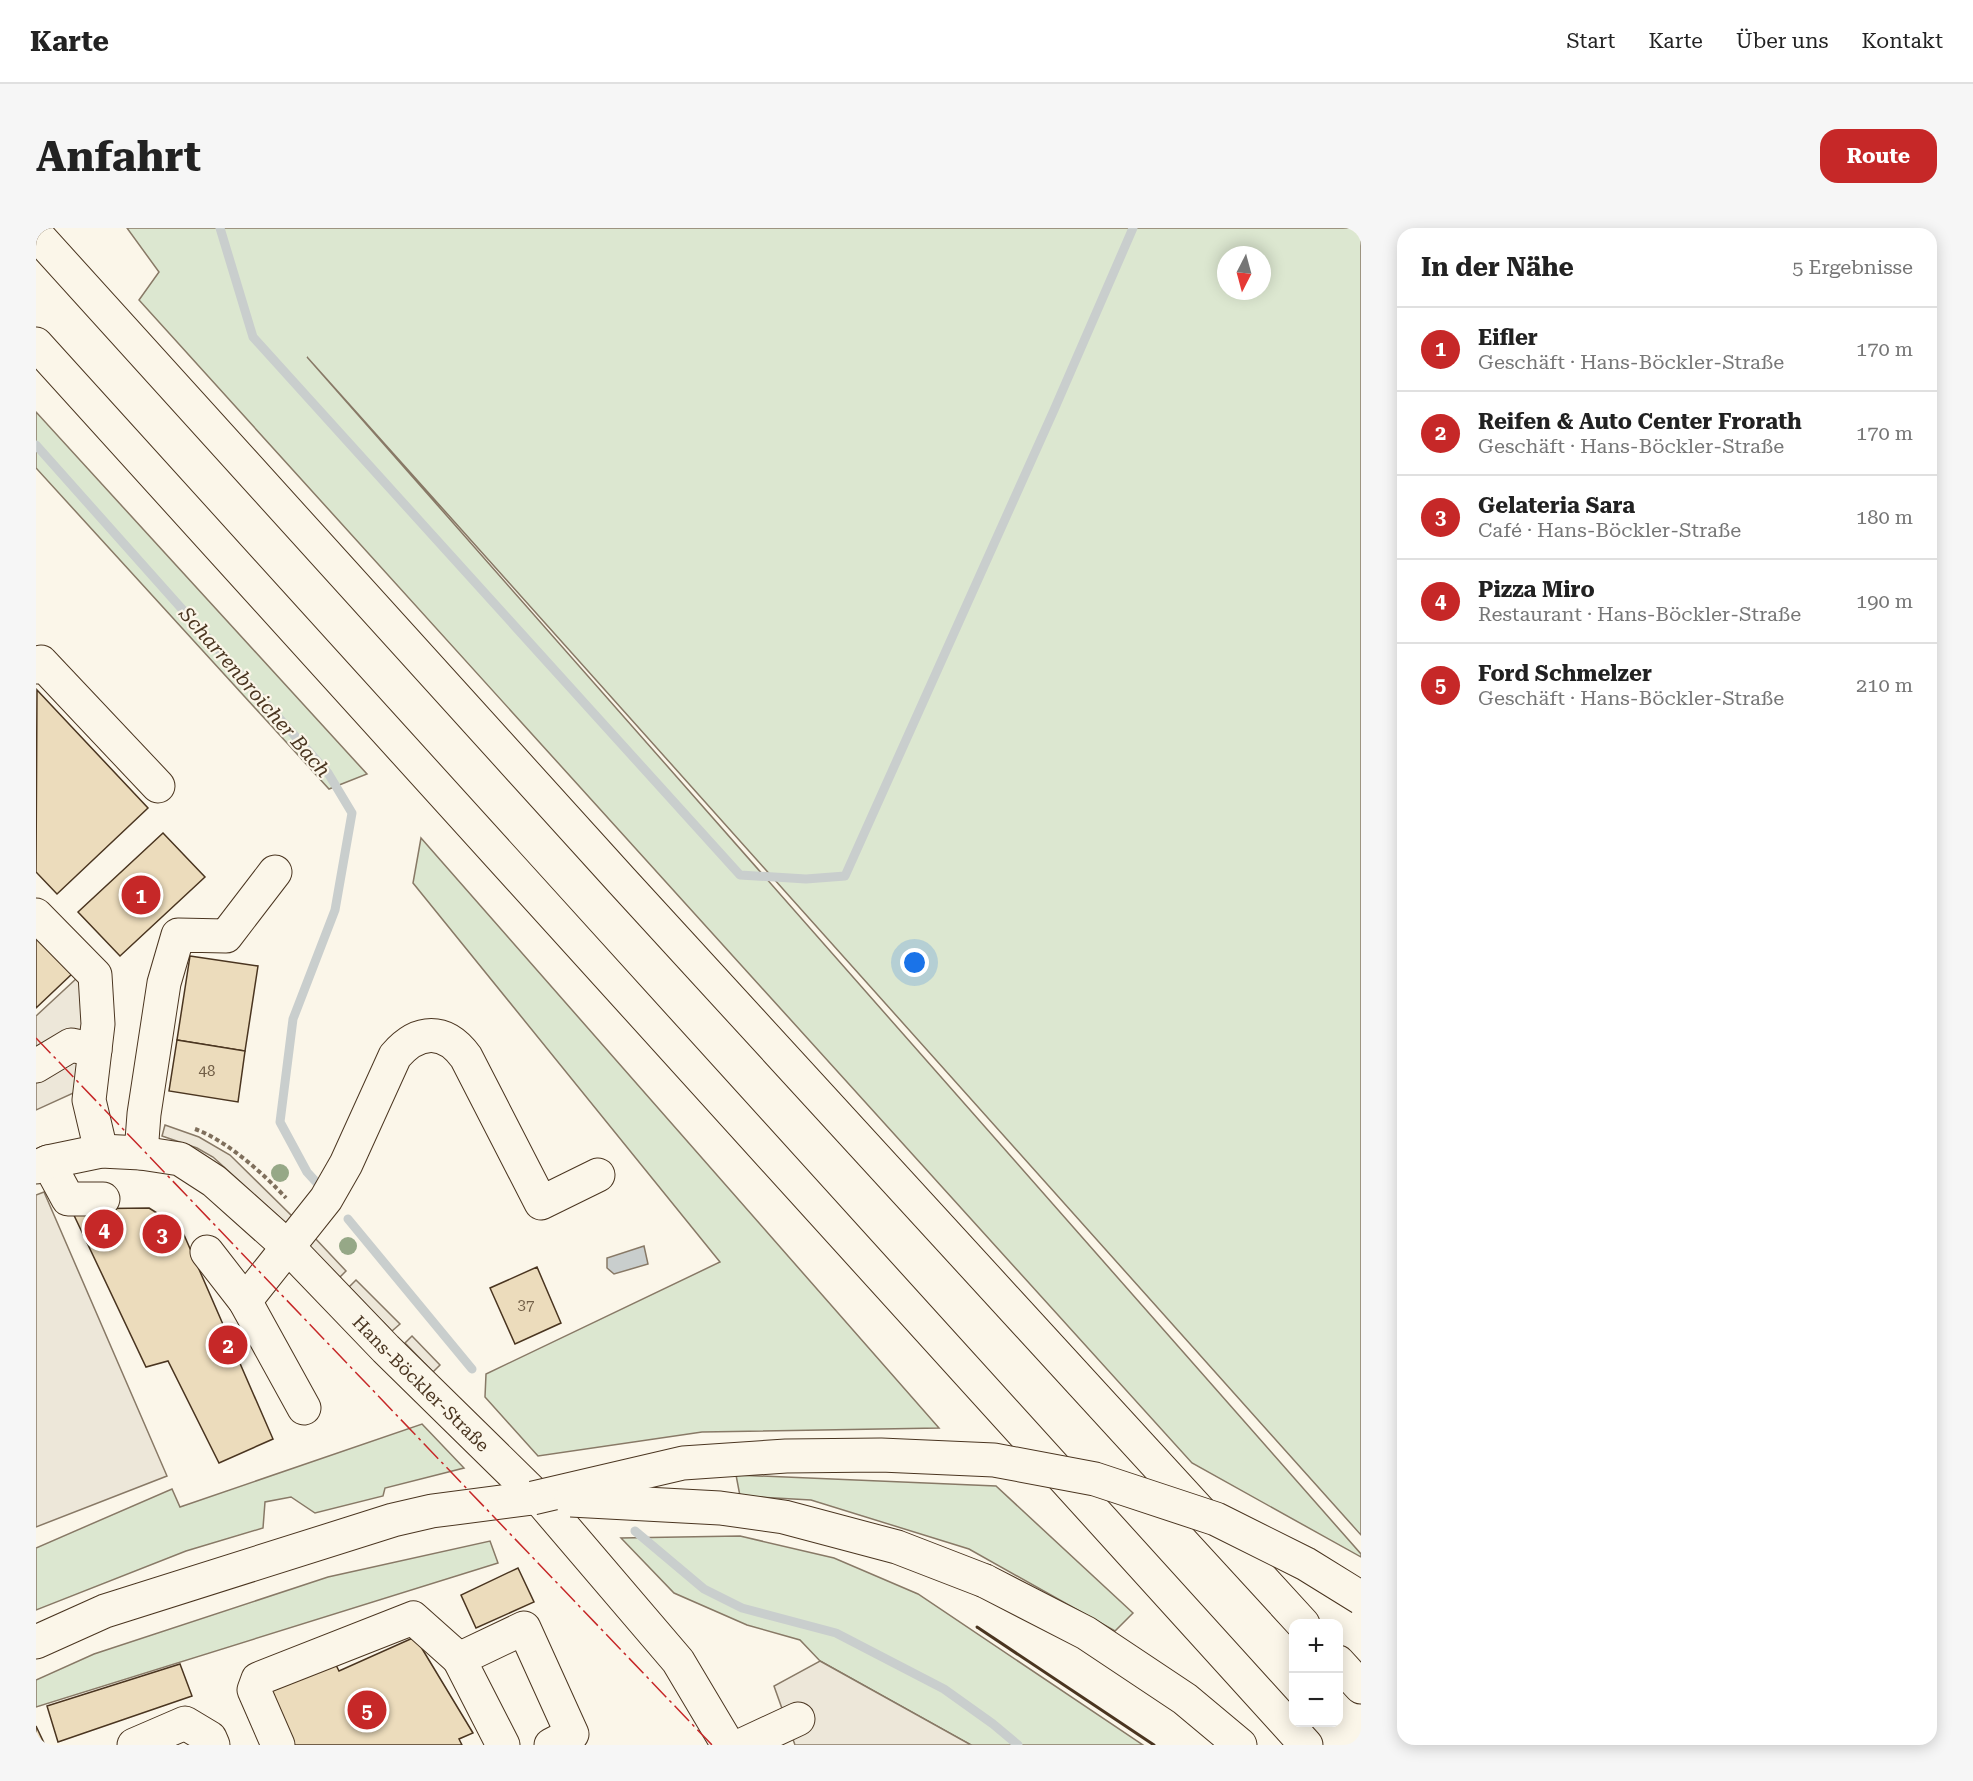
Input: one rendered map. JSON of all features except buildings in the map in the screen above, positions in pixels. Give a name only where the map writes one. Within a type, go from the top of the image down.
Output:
[{"type":"main road","points":[[36,234],[614,873],[1299,1619]]},
{"type":"main road","points":[[36,344],[1306,1745]]},
{"type":"main road","points":[[36,667],[41,662],[158,786]]},
{"type":"main road","points":[[141,1153],[144,1114],[164,983],[178,935],[226,936],[275,872]]},
{"type":"main road","points":[[36,915],[95,975],[98,1024],[89,1100],[101,1151]]},
{"type":"main road","points":[[245,1301],[326,1199],[346,1164],[395,1056],[405,1044],[418,1038],[434,1035],[449,1039],[459,1046],[541,1203],[598,1175]]},
{"type":"main road","points":[[36,1066],[72,1045],[95,1050]]},
{"type":"main road","name":"Hans-Böckler-Straße","points":[[42,1165],[101,1151],[141,1153],[180,1159],[214,1181],[288,1247],[386,1349],[543,1503],[678,1660],[728,1745]]},
{"type":"main road","points":[[42,1165],[68,1199],[103,1199]]},
{"type":"main road","points":[[207,1252],[245,1301],[304,1408]]},
{"type":"main road","points":[[36,1642],[105,1611],[393,1520],[432,1511],[533,1498],[683,1463],[786,1456],[845,1455],[993,1460],[1095,1479],[1216,1519],[1306,1564],[1361,1598]]},
{"type":"main road","points":[[533,1498],[720,1508],[783,1517],[897,1547],[985,1581],[1086,1633],[1185,1699],[1240,1745]]},
{"type":"main road","points":[[278,1745],[254,1690],[258,1679],[413,1618],[459,1659],[503,1745]]},
{"type":"main road","points":[[459,1659],[524,1628],[572,1734],[551,1745]]},
{"type":"main road","points":[[1343,1667],[1361,1687]]},
{"type":"main road","points":[[742,1745],[798,1719]]},
{"type":"main road","points":[[134,1745],[185,1724],[210,1738],[213,1745]]},
{"type":"green space","points":[[127,228],[1361,228],[1361,1535],[307,357],[1361,1554],[1361,1557],[1192,1463],[139,300],[159,272]]},
{"type":"green space","points":[[36,412],[367,774],[329,789],[36,468]]},
{"type":"green space","points":[[421,838],[939,1428],[702,1432],[538,1456],[485,1397],[486,1374],[720,1262],[413,883]]},
{"type":"green space","points":[[422,1424],[464,1468],[385,1488],[383,1496],[315,1513],[291,1497],[265,1502],[263,1528],[186,1551],[36,1610],[36,1548],[172,1489],[180,1507]]},
{"type":"green space","points":[[736,1475],[996,1486],[1133,1613],[1115,1631],[969,1549],[811,1500],[740,1496]]},
{"type":"green space","points":[[740,1536],[834,1558],[918,1594],[1143,1745],[971,1745],[820,1661],[800,1640],[747,1625],[674,1593],[621,1538]]},
{"type":"green space","points":[[490,1541],[498,1563],[36,1707],[36,1680],[94,1654],[328,1577]]},
{"type":"shaded area","points":[[77,978],[93,992],[80,1090],[36,1110],[36,1016]]},
{"type":"shaded area","points":[[165,1125],[199,1137],[230,1155],[294,1218],[287,1224],[213,1157],[197,1148],[162,1136]]},
{"type":"shaded area","points":[[44,1192],[167,1476],[36,1527],[36,1195]]},
{"type":"shaded area","points":[[313,1236],[346,1271],[339,1278],[306,1243]]},
{"type":"shaded area","points":[[644,1246],[648,1264],[614,1274],[607,1268],[607,1258]]},
{"type":"shaded area","points":[[356,1280],[400,1324],[392,1331],[349,1287]]},
{"type":"shaded area","points":[[412,1336],[440,1365],[433,1372],[405,1343]]},
{"type":"shaded area","points":[[820,1661],[971,1745],[795,1745],[774,1686]]},
{"type":"waterway","points":[[220,228],[253,337],[740,875],[806,879],[845,876],[1133,228]]},
{"type":"waterway","name":"Scharrenbroicher Bach","points":[[36,445],[328,773],[352,813],[335,910],[293,1019],[280,1122],[307,1172],[317,1183]]},
{"type":"waterway","name":"Scharrenbroicher Bach","points":[[348,1219],[472,1369]]},
{"type":"waterway","name":"Scharrenbroicher Bach","points":[[635,1531],[704,1589],[742,1608],[836,1633],[944,1689],[1018,1745]]},
{"type":"wall","points":[[977,1627],[1154,1745]]},
{"type":"power","points":[[36,1038],[712,1745]]},
{"type":"place","name":"Eifler","points":[[141,895]]},
{"type":"place","name":"Pizza Miro","points":[[104,1229]]},
{"type":"place","name":"Gelateria Sara","points":[[162,1234]]},
{"type":"place","name":"Reifen & Auto Center Frorath","points":[[228,1345]]},
{"type":"place","name":"Ford Schmelzer","points":[[367,1710]]}]
